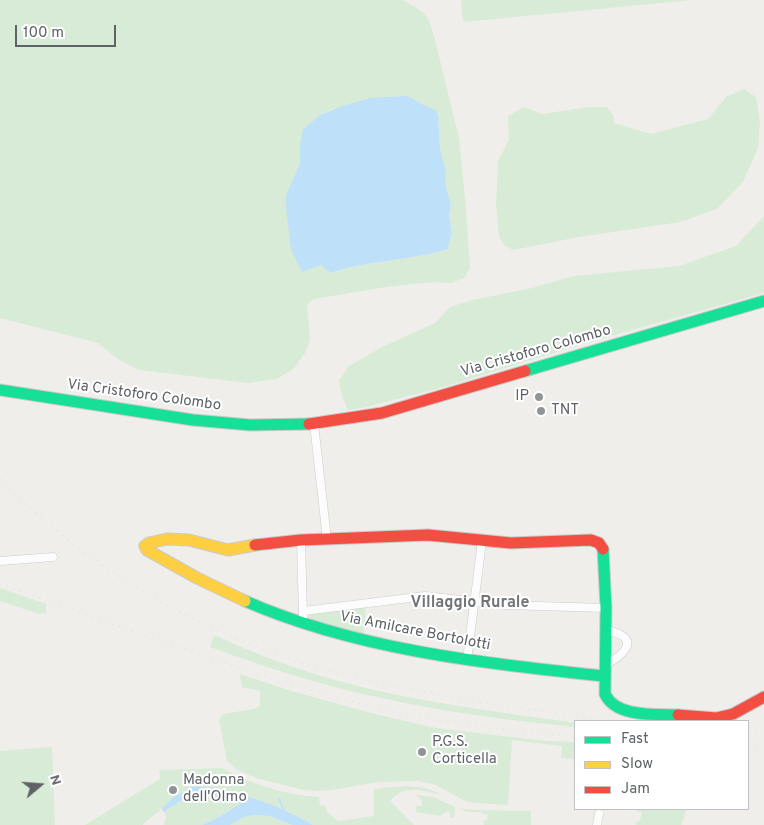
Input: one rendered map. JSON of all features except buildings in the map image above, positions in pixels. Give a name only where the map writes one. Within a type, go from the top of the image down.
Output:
[{"type":"street","name":"Via Cristoforo Colombo","points":[[0,390],[193,420],[250,425],[314,424],[382,413],[764,302]]},
{"type":"street","points":[[314,424],[327,539]]},
{"type":"street","points":[[606,608],[505,605],[426,596],[305,617],[300,540],[428,535],[511,543],[597,541],[602,546],[604,552],[606,608],[604,671],[605,694],[609,703],[618,709],[631,712],[716,718],[733,714],[764,697]]},
{"type":"street","name":"Via Amilcare Bortolotti","points":[[300,540],[228,550],[189,540],[167,539],[144,546],[147,550],[230,594],[305,617],[373,642],[466,660],[536,669],[604,671]]},
{"type":"street","points":[[466,660],[482,541]]},
{"type":"street","points":[[0,561],[53,556]]},
{"type":"street","points":[[604,671],[627,647],[627,642],[621,634],[606,630]]},
{"type":"street","points":[[597,825],[599,814]]},
{"type":"green space","points":[[0,0],[403,0],[417,8],[428,19],[433,31],[459,138],[470,268],[464,278],[452,283],[433,282],[386,287],[314,299],[307,305],[310,340],[305,353],[293,369],[277,379],[248,383],[139,370],[119,360],[98,343],[0,318]],"holes":[[[422,103],[438,116],[440,148],[446,172],[445,183],[451,205],[449,215],[452,233],[448,249],[419,256],[360,265],[332,273],[321,265],[288,218],[285,198],[300,163],[303,129],[320,115],[330,110]]]},
{"type":"green space","points":[[461,0],[692,0],[463,22]]},
{"type":"green space","points":[[744,89],[756,97],[760,122],[758,148],[743,182],[717,209],[680,222],[579,237],[513,250],[505,246],[499,237],[496,204],[498,161],[509,140],[508,116],[524,107],[542,114],[589,107],[607,107],[614,117],[614,123],[651,134],[708,119],[726,97]]},
{"type":"green space","points":[[764,216],[764,293],[586,343],[440,388],[348,410],[342,396],[339,381],[349,366],[382,347],[435,323],[450,307],[574,276],[679,266],[736,246]]},
{"type":"green space","points":[[0,588],[46,604],[46,613],[39,614],[0,601]]},
{"type":"green space","points":[[366,606],[363,635],[310,621],[309,614]]},
{"type":"green space","points":[[214,635],[315,674],[377,691],[433,702],[574,723],[574,727],[451,711],[401,702],[314,681],[210,647]]},
{"type":"green space","points":[[240,674],[288,690],[371,713],[436,728],[546,741],[574,742],[574,759],[561,758],[562,746],[512,740],[508,805],[467,802],[436,785],[418,781],[378,782],[331,790],[304,790],[256,778],[236,769],[227,761],[219,720],[223,714],[260,706],[260,691],[242,687]]},
{"type":"green space","points":[[52,747],[55,825],[0,825],[0,751]]},
{"type":"green space","points":[[222,768],[269,788],[319,797],[320,806],[325,805],[327,812],[338,821],[374,816],[374,789],[417,787],[425,788],[441,795],[420,790],[407,790],[401,792],[390,801],[414,825],[313,825],[289,812],[216,788],[183,791],[173,797],[162,809],[159,808],[161,810],[149,818],[143,825],[85,825],[160,779],[159,770]]},
{"type":"green space","points":[[203,793],[228,798],[240,804],[202,825],[164,825],[166,816],[164,812],[188,796]]},
{"type":"green space","points":[[416,795],[433,797],[455,807],[454,818],[450,817],[450,813],[447,811],[440,816],[416,812],[416,806],[422,806],[422,800]]},
{"type":"green space","points":[[458,808],[531,811],[531,825],[484,825],[484,820],[487,820],[488,814],[468,812]]},
{"type":"green space","points":[[687,810],[681,825],[636,825],[637,821],[640,821],[642,812],[637,811]]},
{"type":"green space","points":[[256,815],[270,816],[292,825],[230,825],[244,817]]},
{"type":"water","points":[[407,96],[436,110],[438,116],[440,148],[446,172],[445,183],[451,205],[449,215],[452,233],[448,249],[419,256],[360,265],[331,273],[321,265],[302,272],[291,250],[285,198],[300,163],[300,145],[303,129],[320,115],[345,105],[371,98]]},
{"type":"water","points":[[192,787],[220,789],[254,798],[287,811],[313,825],[292,825],[270,816],[256,815],[244,817],[230,825],[202,825],[240,804],[229,799],[204,794],[185,798],[164,812],[162,809],[173,797]]},
{"type":"waterway","points":[[279,799],[284,811]]},
{"type":"railway","points":[[0,479],[38,515],[79,548],[123,579],[168,606],[216,630],[265,650],[315,667],[366,680],[489,703],[605,720]]},
{"type":"railway","points":[[0,584],[228,664],[366,705],[444,721],[574,736]]},
{"type":"railway","points":[[749,735],[764,736]]},
{"type":"railway","points":[[749,748],[764,749]]},
{"type":"traffic: fast","points":[[525,371],[764,301]]},
{"type":"traffic: fast","points":[[0,390],[193,420],[250,425],[309,424]]},
{"type":"traffic: fast","points":[[603,549],[606,608],[605,694],[610,702],[627,711],[678,715]]},
{"type":"traffic: fast","points":[[245,601],[331,632],[376,643],[513,666],[604,676]]},
{"type":"traffic: slow","points":[[245,601],[197,578],[147,550],[145,546],[149,543],[167,539],[189,540],[228,550],[255,545]]},
{"type":"traffic: jam","points":[[309,424],[382,413],[525,371]]},
{"type":"traffic: jam","points":[[255,545],[301,540],[428,535],[511,543],[591,540],[599,543],[603,549]]},
{"type":"traffic: jam","points":[[678,715],[716,718],[733,714],[764,697]]},
{"type":"place","name":"IP","points":[[539,397]]},
{"type":"place","name":"TNT","points":[[541,411]]},
{"type":"place","name":"P.G.S. Corticella","points":[[422,752]]},
{"type":"place","name":"Madonna dell'Olmo","points":[[173,790]]},
{"type":"district","name":"Villaggio Rurale","points":[[470,604]]}]
